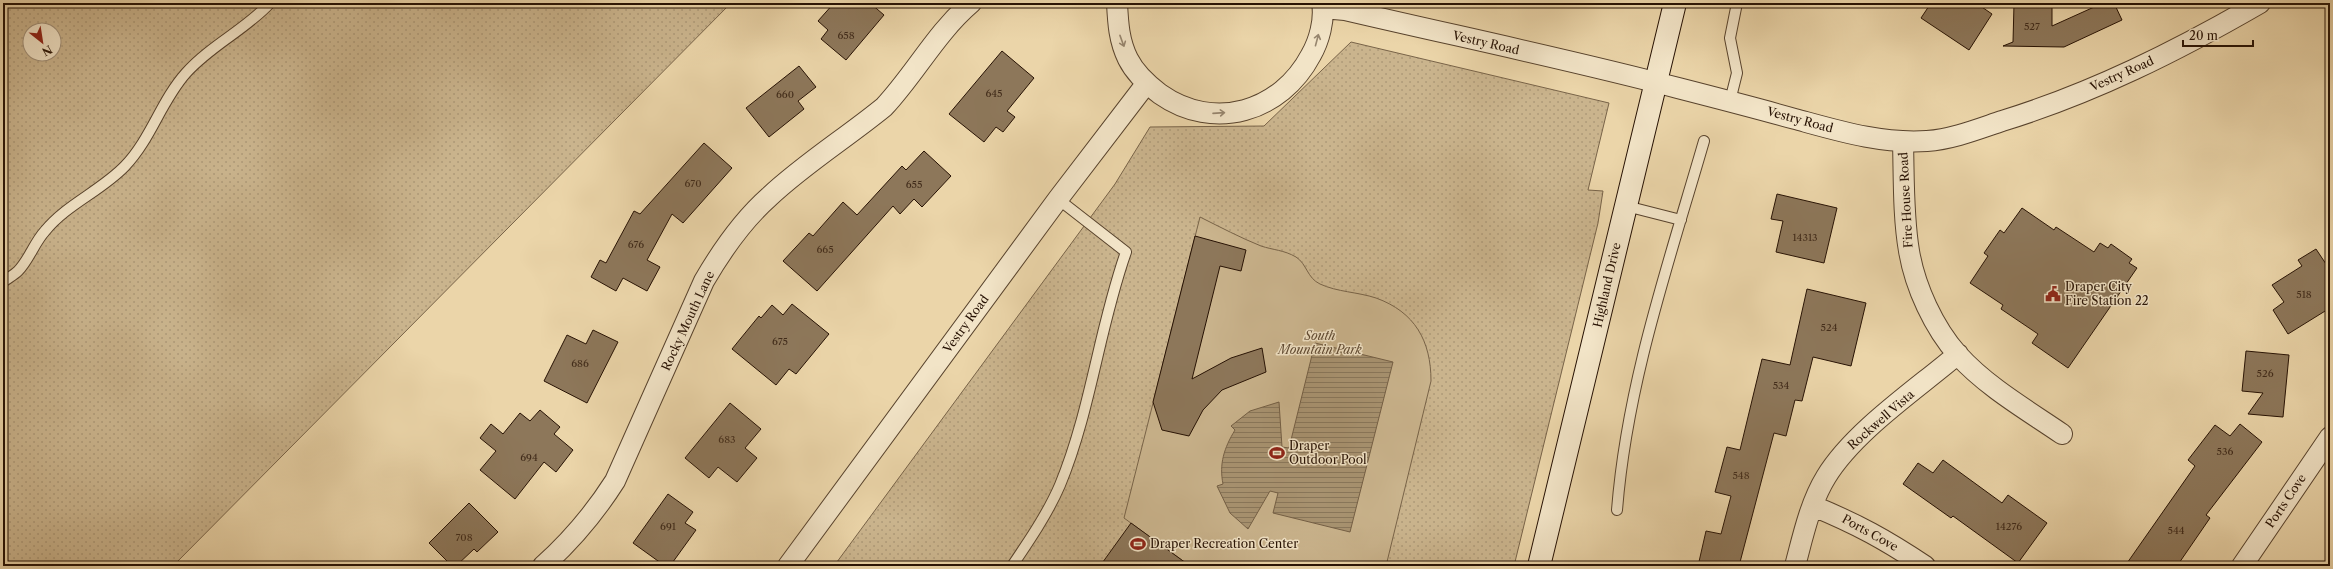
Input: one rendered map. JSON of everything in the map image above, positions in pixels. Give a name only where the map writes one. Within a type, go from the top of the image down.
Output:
[{"type":"main road","name":"Highland Drive","points":[[1539,566],[1675,3]]},
{"type":"street","name":"Rocky Mouth Lane","points":[[543,566],[579,532],[597,510],[615,481],[704,281],[725,246],[743,223],[768,197],[884,107],[897,93],[938,36],[956,16],[971,3]]},
{"type":"street","points":[[1117,3],[1118,32],[1128,60],[1146,84],[1175,104],[1209,114],[1244,111],[1276,97],[1302,73],[1318,42],[1322,5]]},
{"type":"street","name":"Vestry Road","points":[[1322,5],[1656,82],[1843,132],[1880,140],[1903,142],[1931,140],[1956,135],[2037,110],[2118,78],[2196,40],[2260,3]]},
{"type":"street","name":"Vestry Road","points":[[788,566],[1058,199],[1146,84]]},
{"type":"street","name":"Fire House Road","points":[[1903,142],[1906,223],[1909,252],[1917,281],[1928,306],[1958,354],[2010,399],[2062,434]]},
{"type":"street","name":"Rockwell Vista","points":[[1795,566],[1813,506],[1826,478],[1856,439],[1958,354]]},
{"type":"street","name":"Ports Cove","points":[[2242,566],[2330,436]]},
{"type":"street","name":"Ports Cove","points":[[1813,506],[1857,524],[1882,537],[1925,566]]},
{"type":"lane","points":[[3,282],[18,271],[44,231],[58,216],[125,166],[142,145],[166,100],[185,74],[204,53],[249,22],[270,3]]},
{"type":"lane","points":[[1730,101],[1737,73],[1730,38],[1737,3]]},
{"type":"lane","points":[[1617,510],[1620,471],[1638,372],[1704,141]]},
{"type":"lane","points":[[1012,566],[1044,516],[1059,486],[1090,389],[1118,276],[1126,252],[1058,199]]},
{"type":"lane","points":[[1626,206],[1681,220]]},
{"type":"green space","points":[[3,3],[731,3],[173,566],[3,566]]},
{"type":"green space","name":"South Mountain Park","points":[[1351,42],[1609,103],[1588,190],[1603,191],[1598,223],[1514,566],[834,566],[1115,184],[1150,127],[1264,126]]},
{"type":"green space","name":"Draper Outdoor Pool","points":[[1200,217],[1253,243],[1296,257],[1303,263],[1312,278],[1320,284],[1333,289],[1376,298],[1390,304],[1411,320],[1424,341],[1428,353],[1431,381],[1386,566],[1190,566],[1124,518]]},
{"type":"shaded area","points":[[1315,343],[1393,362],[1350,532],[1273,513],[1278,493],[1270,491],[1248,529],[1230,513],[1217,486],[1223,484],[1223,456],[1235,430],[1231,426],[1250,411],[1279,402],[1282,447],[1289,448]]},
{"type":"building","points":[[834,3],[870,3],[884,15],[846,60],[821,39],[828,30],[818,21]]},
{"type":"building","points":[[1931,3],[1976,3],[1992,14],[1969,50],[1921,18]]},
{"type":"building","points":[[2103,3],[2114,3],[2122,20],[2064,47],[2003,46],[2013,42],[2014,4],[2052,4],[2052,26]]},
{"type":"building","points":[[1002,51],[1034,78],[1007,111],[1015,117],[1003,132],[996,127],[984,142],[949,114]]},
{"type":"building","points":[[799,66],[816,87],[798,101],[804,109],[769,137],[746,108]]},
{"type":"building","points":[[704,143],[732,168],[683,223],[672,214],[647,260],[660,267],[647,291],[623,278],[616,291],[591,277],[600,260],[606,263],[634,211],[640,214]]},
{"type":"building","points":[[924,151],[951,176],[922,207],[914,199],[900,214],[893,206],[817,291],[783,261],[809,233],[813,236],[843,202],[857,215],[902,166],[906,170]]},
{"type":"building","points":[[1777,194],[1837,208],[1824,263],[1776,252],[1783,221],[1771,219]]},
{"type":"building","name":"Draper City Fire Station 22","points":[[2022,208],[2054,230],[2056,227],[2094,252],[2100,243],[2108,248],[2111,244],[2132,259],[2129,263],[2137,268],[2068,368],[2032,343],[2038,334],[2001,309],[2003,305],[1970,283],[1988,256],[1984,253],[2000,230],[2004,233]]},
{"type":"building","points":[[1195,236],[1246,250],[1241,271],[1220,266],[1192,379],[1231,358],[1262,348],[1266,372],[1222,390],[1203,410],[1189,436],[1162,430],[1153,402]]},
{"type":"building","points":[[2316,249],[2330,270],[2330,308],[2288,334],[2273,310],[2284,302],[2272,285],[2302,266],[2298,260]]},
{"type":"building","points":[[1807,289],[1866,303],[1851,366],[1813,357],[1802,401],[1795,400],[1786,436],[1774,433],[1739,566],[1698,566],[1706,531],[1721,534],[1731,496],[1715,492],[1727,447],[1740,450],[1762,359],[1790,365]]},
{"type":"building","points":[[792,304],[829,334],[796,374],[789,369],[776,385],[732,349],[759,316],[761,318],[772,305],[783,315]]},
{"type":"building","points":[[593,330],[618,342],[587,403],[544,381],[567,335],[586,344]]},
{"type":"building","points":[[2246,351],[2289,355],[2283,417],[2248,414],[2263,393],[2242,391]]},
{"type":"building","points":[[730,403],[761,429],[745,448],[757,458],[737,482],[718,467],[709,478],[685,458]]},
{"type":"building","points":[[540,410],[560,427],[554,434],[573,450],[556,472],[544,462],[515,499],[480,470],[496,451],[480,438],[491,424],[503,434],[520,413],[530,421]]},
{"type":"building","points":[[2240,424],[2262,442],[2206,515],[2210,518],[2177,566],[2125,566],[2195,466],[2188,460],[2215,425],[2230,436]]},
{"type":"building","points":[[1943,460],[2002,503],[2008,495],[2047,523],[2018,563],[1953,516],[1951,518],[1903,484],[1918,463],[1933,473]]},
{"type":"building","points":[[668,494],[693,512],[685,523],[696,530],[670,566],[665,566],[633,543]]},
{"type":"building","points":[[469,503],[498,532],[477,552],[474,549],[456,566],[452,566],[429,543]]},
{"type":"building","name":"Draper Recreation Center","points":[[1131,523],[1190,566],[1100,566]]},
{"type":"place","name":"Draper City Fire Station 22","points":[[2053,294]]},
{"type":"place","name":"Draper Outdoor Pool","points":[[1277,453]]},
{"type":"place","name":"Draper Recreation Center","points":[[1138,544]]}]
